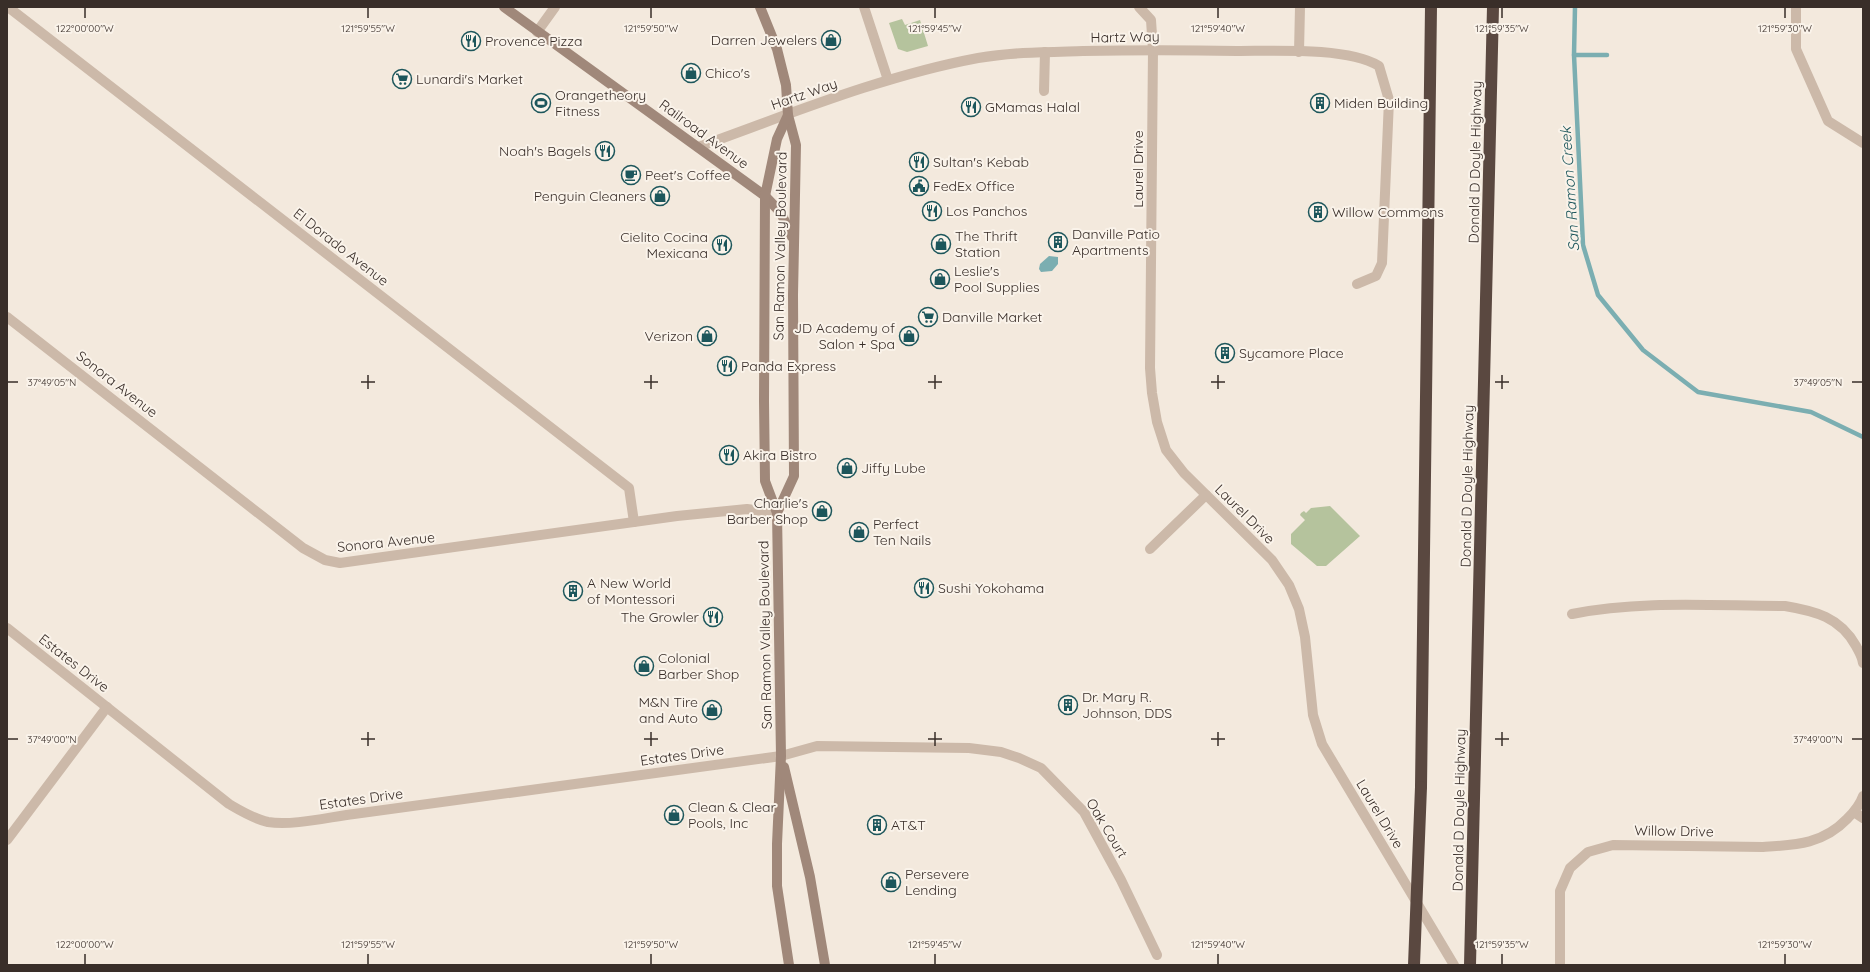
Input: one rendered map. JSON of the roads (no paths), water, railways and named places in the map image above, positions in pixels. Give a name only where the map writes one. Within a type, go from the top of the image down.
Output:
[{"type":"highway","points":[[1424,7],[1430,32]]},
{"type":"highway","points":[[1414,965],[1421,787],[1431,7]]},
{"type":"highway","name":"Donald D Doyle Highway","points":[[1470,965],[1493,7]]},
{"type":"highway","points":[[1493,32],[1501,7]]},
{"type":"main road","name":"Railroad Avenue","points":[[504,7],[766,196],[781,213],[794,241]]},
{"type":"main road","points":[[760,7],[777,49],[786,85],[788,115]]},
{"type":"main road","name":"San Ramon Valley Boulevard","points":[[788,115],[777,139],[766,196],[764,394],[765,481],[777,513],[781,756],[777,844],[777,886],[789,965]]},
{"type":"main road","name":"San Ramon Valley Boulevard","points":[[777,513],[794,476],[794,241],[796,145],[788,115]]},
{"type":"main road","name":"San Ramon Valley Boulevard","points":[[781,756],[810,877],[825,965]]},
{"type":"street","name":"El Dorado Avenue","points":[[8,7],[629,488],[634,522]]},
{"type":"street","points":[[537,32],[555,7]]},
{"type":"street","points":[[864,7],[888,80]]},
{"type":"street","name":"Laurel Drive","points":[[1139,7],[1150,20],[1153,50],[1150,363],[1152,393],[1157,422],[1166,450],[1184,473],[1272,560],[1290,584],[1299,610],[1305,637],[1313,715],[1322,744],[1454,965]]},
{"type":"street","points":[[1299,52],[1300,7]]},
{"type":"street","points":[[1796,7],[1796,49],[1828,121],[1863,143]]},
{"type":"street","name":"Hartz Way","points":[[698,147],[888,80],[978,58],[1020,53],[1153,50],[1299,52],[1353,56],[1371,61],[1379,66],[1390,100],[1382,263],[1376,276],[1357,284]]},
{"type":"street","points":[[1044,91],[1045,52]]},
{"type":"street","name":"Sonora Avenue","points":[[7,316],[303,548],[325,560],[340,563],[634,522],[747,509],[777,513]]},
{"type":"street","points":[[1150,549],[1206,495]]},
{"type":"street","points":[[1572,614],[1627,606],[1785,606],[1808,610],[1836,621],[1851,637],[1863,663]]},
{"type":"street","name":"Estates Drive","points":[[7,628],[229,804],[255,818],[269,822],[294,822],[781,756]]},
{"type":"street","points":[[7,840],[107,707]]},
{"type":"street","name":"Oak Court","points":[[781,756],[817,746],[969,748],[1001,752],[1019,758],[1040,768],[1084,812],[1121,880],[1158,955]]},
{"type":"street","name":"Willow Drive","points":[[1560,965],[1560,891],[1570,868],[1588,852],[1614,845],[1787,846],[1821,839],[1837,829],[1854,812],[1863,796]]},
{"type":"street","points":[[1854,812],[1863,818]]},
{"type":"water","points":[[1049,256],[1058,257],[1058,264],[1052,271],[1041,272],[1039,269],[1040,264]]},
{"type":"waterway","name":"San Ramon Creek","points":[[1575,7],[1574,55],[1583,245],[1598,295],[1643,350],[1698,392],[1811,412],[1863,437]]},
{"type":"waterway","points":[[1574,55],[1607,55]]},
{"type":"place","name":"Darren Jewelers","points":[[831,40]]},
{"type":"place","name":"Provence Pizza","points":[[471,41]]},
{"type":"place","name":"Chico's","points":[[691,73]]},
{"type":"place","name":"Lunardi's Market","points":[[402,79]]},
{"type":"place","name":"Orangetheory Fitness","points":[[541,103]]},
{"type":"place","name":"Miden Building","points":[[1320,103]]},
{"type":"place","name":"GMamas Halal","points":[[971,107]]},
{"type":"place","name":"Noah's Bagels","points":[[605,151]]},
{"type":"place","name":"Sultan's Kebab","points":[[919,162]]},
{"type":"place","name":"Peet's Coffee","points":[[631,175]]},
{"type":"place","name":"FedEx Office","points":[[919,186]]},
{"type":"place","name":"Penguin Cleaners","points":[[660,196]]},
{"type":"place","name":"Los Panchos","points":[[932,211]]},
{"type":"place","name":"Willow Commons","points":[[1318,212]]},
{"type":"place","name":"Danville Patio Apartments","points":[[1058,242]]},
{"type":"place","name":"The Thrift Station","points":[[941,244]]},
{"type":"place","name":"Cielito Cocina Mexicana","points":[[722,245]]},
{"type":"place","name":"Leslie's Pool Supplies","points":[[940,279]]},
{"type":"place","name":"Danville Market","points":[[928,317]]},
{"type":"place","name":"Verizon","points":[[707,336]]},
{"type":"place","name":"JD Academy of Salon + Spa","points":[[909,336]]},
{"type":"place","name":"Sycamore Place","points":[[1225,353]]},
{"type":"place","name":"Panda Express","points":[[727,366]]},
{"type":"place","name":"Akira Bistro","points":[[729,455]]},
{"type":"place","name":"Jiffy Lube","points":[[847,468]]},
{"type":"place","name":"Charlie's Barber Shop","points":[[822,511]]},
{"type":"place","name":"Perfect Ten Nails","points":[[859,532]]},
{"type":"place","name":"Sushi Yokohama","points":[[924,588]]},
{"type":"place","name":"A New World of Montessori","points":[[573,591]]},
{"type":"place","name":"The Growler","points":[[713,617]]},
{"type":"place","name":"Colonial Barber Shop","points":[[644,666]]},
{"type":"place","name":"Dr. Mary R. Johnson, DDS","points":[[1068,705]]},
{"type":"place","name":"M&N Tire and Auto","points":[[712,710]]},
{"type":"place","name":"Clean & Clear Pools, Inc","points":[[674,815]]},
{"type":"place","name":"AT&T","points":[[877,825]]},
{"type":"place","name":"Persevere Lending","points":[[891,882]]}]
